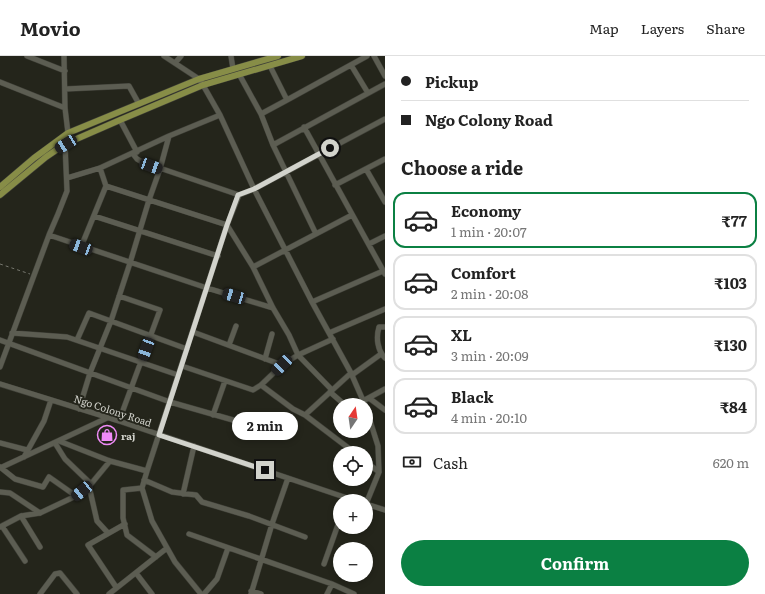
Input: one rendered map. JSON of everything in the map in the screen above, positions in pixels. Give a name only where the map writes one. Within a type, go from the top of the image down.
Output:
[{"type":"main road","points":[[0,187],[34,158],[68,133],[199,79],[263,58],[278,56]]},
{"type":"main road","points":[[0,195],[46,157],[66,144],[203,85],[302,56]]},
{"type":"street","points":[[27,56],[65,71]]},
{"type":"street","points":[[0,367],[67,191],[66,144],[68,133],[65,108],[64,56]]},
{"type":"street","points":[[164,56],[199,79],[203,85],[220,115],[254,189],[312,302],[352,374],[362,398]]},
{"type":"street","points":[[175,63],[181,56]]},
{"type":"street","points":[[231,56],[233,69]]},
{"type":"street","points":[[261,114],[367,56]]},
{"type":"street","points":[[374,56],[385,76]]},
{"type":"street","points":[[351,65],[368,93]]},
{"type":"street","points":[[270,66],[287,100]]},
{"type":"street","points":[[239,74],[261,114],[273,145],[316,234]]},
{"type":"street","points":[[0,82],[65,108]]},
{"type":"street","points":[[273,145],[385,84]]},
{"type":"street","points":[[65,89],[129,86],[139,104]]},
{"type":"street","points":[[67,178],[100,168],[169,136],[220,115]]},
{"type":"street","points":[[120,120],[140,161],[238,195],[254,189],[385,119]]},
{"type":"street","points":[[304,127],[384,272],[312,302]]},
{"type":"street","points":[[79,409],[90,373],[111,321],[160,169],[169,136]]},
{"type":"street","points":[[335,185],[385,159]]},
{"type":"street","points":[[81,247],[106,186],[100,168]]},
{"type":"street","points":[[366,169],[384,199]]},
{"type":"street","points":[[106,186],[227,225],[253,267],[298,355],[338,398]]},
{"type":"street","points":[[228,548],[217,579],[202,594],[175,562],[167,548],[152,521],[142,488],[146,471],[238,195]]},
{"type":"street","points":[[253,267],[352,215]]},
{"type":"street","points":[[94,216],[218,256]]},
{"type":"street","points":[[49,235],[81,247],[207,288],[274,308]]},
{"type":"street","points":[[369,244],[385,236]]},
{"type":"street","points":[[119,296],[160,310],[119,421]]},
{"type":"street","points":[[329,333],[385,309]]},
{"type":"street","points":[[77,340],[89,313],[187,349]]},
{"type":"street","points":[[229,345],[236,326]]},
{"type":"street","points":[[305,415],[352,374],[383,356],[378,331],[379,327],[385,327]]},
{"type":"street","points":[[193,332],[282,365]]},
{"type":"street","points":[[12,333],[67,337],[178,375]]},
{"type":"street","points":[[265,358],[272,334]]},
{"type":"street","points":[[182,366],[253,390],[261,385],[282,365],[298,355],[333,339]]},
{"type":"street","points":[[0,340],[170,402],[233,420]]},
{"type":"street","points":[[213,415],[225,381]]},
{"type":"street","name":"Ngo Colony Road","points":[[0,384],[119,421],[333,495]]},
{"type":"street","points":[[261,385],[293,409],[305,415],[346,446]]},
{"type":"street","points":[[369,398],[385,389]]},
{"type":"street","points":[[24,457],[44,421],[51,400]]},
{"type":"street","points":[[373,401],[385,410]]},
{"type":"street","points":[[0,468],[107,418]]},
{"type":"street","points":[[371,494],[381,472],[378,446],[373,432]]},
{"type":"street","points":[[57,442],[110,461],[146,471]]},
{"type":"street","points":[[57,442],[65,459],[90,485],[97,521],[108,534]]},
{"type":"street","points":[[0,443],[27,450]]},
{"type":"street","points":[[183,494],[194,446]]},
{"type":"street","points":[[25,561],[1,526],[21,516],[40,513],[76,496],[90,485],[110,461]]},
{"type":"street","points":[[0,468],[16,479],[43,488],[49,477],[76,496]]},
{"type":"street","points":[[261,594],[251,592],[288,478]]},
{"type":"street","points":[[144,480],[172,492],[196,496],[202,502],[272,524],[305,537]]},
{"type":"street","points":[[142,488],[122,490],[123,518],[127,535],[156,557]]},
{"type":"street","points":[[0,492],[10,493],[40,513]]},
{"type":"street","points":[[373,506],[385,510]]},
{"type":"street","points":[[21,516],[40,547]]},
{"type":"street","points":[[116,587],[88,545],[125,524]]},
{"type":"street","points":[[188,534],[332,584],[354,594]]},
{"type":"street","points":[[324,564],[335,534]]},
{"type":"street","points":[[109,594],[167,548]]},
{"type":"street","points":[[40,594],[55,574],[60,573],[77,594]]},
{"type":"street","points":[[136,573],[152,594]]},
{"type":"street","points":[[327,594],[332,584]]},
{"type":"path","points":[[0,264],[34,275]]},
{"type":"place","name":"raj","points":[[107,435]]},
{"type":"route","points":[[265,470],[159,435],[238,195],[254,189],[330,148]]}]
